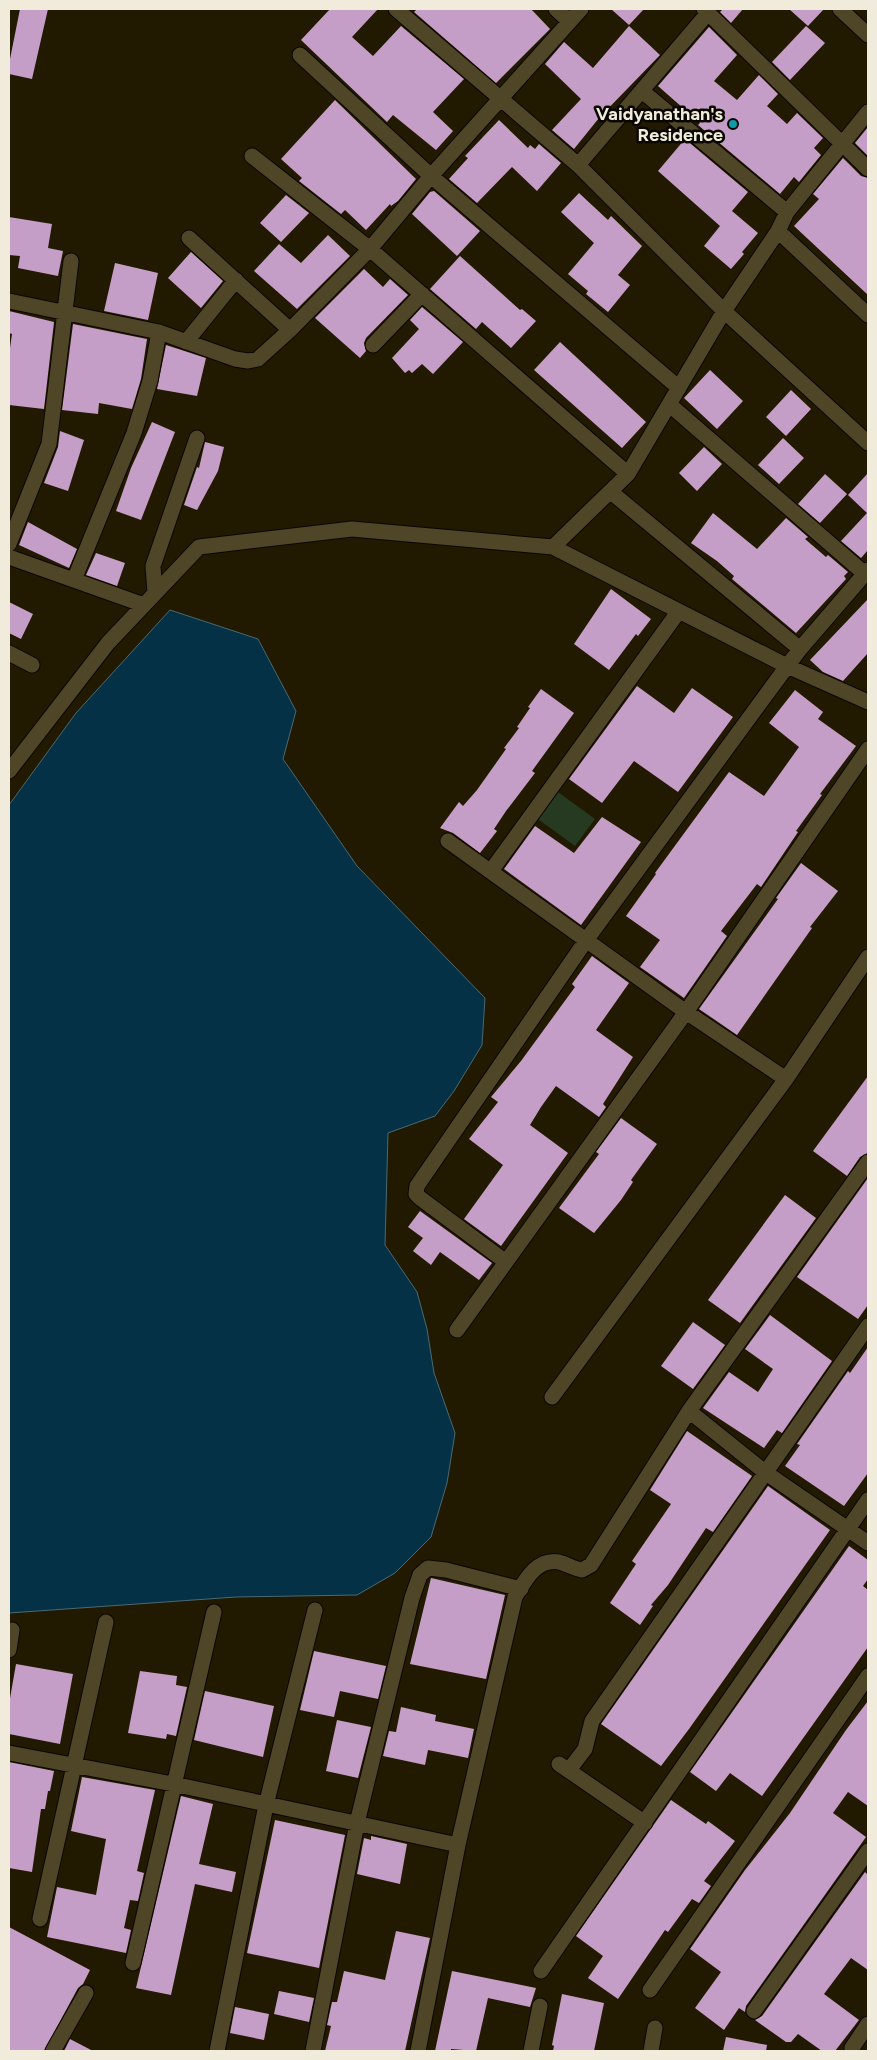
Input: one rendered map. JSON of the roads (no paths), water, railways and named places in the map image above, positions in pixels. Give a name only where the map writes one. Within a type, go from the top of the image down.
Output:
[{"type":"street","points":[[396,9],[578,165],[724,311],[866,435]]},
{"type":"street","points":[[556,9],[569,21]]},
{"type":"street","points":[[9,301],[159,332],[235,359],[248,361],[258,358],[290,330],[370,249],[431,176],[581,9]]},
{"type":"street","points":[[840,9],[868,35]]},
{"type":"street","points":[[578,165],[642,91],[706,11],[868,169]]},
{"type":"street","points":[[300,55],[431,176],[679,388]]},
{"type":"street","points":[[642,91],[787,212]]},
{"type":"street","points":[[553,546],[628,474],[724,311],[778,231],[787,212],[868,112]]},
{"type":"street","points":[[252,156],[370,249],[628,474]]},
{"type":"street","points":[[778,231],[868,315]]},
{"type":"street","points":[[189,238],[290,330]]},
{"type":"street","points":[[9,544],[49,444],[71,261]]},
{"type":"street","points":[[186,342],[236,280]]},
{"type":"street","points":[[373,345],[422,294]]},
{"type":"street","points":[[74,580],[134,433],[150,381],[159,332]]},
{"type":"street","points":[[506,1262],[420,1198],[416,1190],[587,939],[787,666],[866,572],[670,405]]},
{"type":"street","points":[[156,593],[153,566],[197,438]]},
{"type":"street","points":[[611,492],[800,649]]},
{"type":"street","points":[[9,770],[108,643],[199,547],[352,529],[553,546],[787,666],[868,702]]},
{"type":"street","points":[[9,556],[144,605]]},
{"type":"street","points":[[491,871],[679,611]]},
{"type":"street","points":[[9,653],[32,665]]},
{"type":"street","points":[[457,1330],[686,1012],[868,749]]},
{"type":"street","points":[[448,841],[587,939],[686,1012],[786,1079]]},
{"type":"street","points":[[552,1397],[786,1079],[868,957]]},
{"type":"street","points":[[418,2051],[458,1844],[516,1597],[533,1571],[542,1564],[561,1562],[582,1570],[592,1565],[689,1411],[868,1162]]},
{"type":"street","points":[[646,1823],[564,1767],[584,1749],[592,1721],[766,1472],[863,1343],[868,1326]]},
{"type":"street","points":[[689,1411],[766,1472],[868,1543]]},
{"type":"street","points":[[541,1971],[646,1823],[868,1500]]},
{"type":"street","points":[[313,2051],[357,1822],[412,1598],[420,1576],[428,1568],[446,1570],[521,1589]]},
{"type":"street","points":[[217,2051],[266,1805],[315,1610]]},
{"type":"street","points":[[133,1963],[214,1612]]},
{"type":"street","points":[[40,1919],[106,1622]]},
{"type":"street","points":[[9,1650],[12,1630]]},
{"type":"street","points":[[650,1990],[868,1676]]},
{"type":"street","points":[[9,1754],[75,1764],[458,1844]]},
{"type":"street","points":[[754,2011],[868,1850]]},
{"type":"street","points":[[52,2051],[86,1993]]},
{"type":"street","points":[[530,2051],[540,2006]]},
{"type":"street","points":[[852,2048],[868,2024]]},
{"type":"street","points":[[651,2051],[655,2028]]},
{"type":"water","points":[[170,610],[258,639],[296,711],[283,759],[357,866],[485,998],[482,1045],[454,1091],[435,1116],[388,1133],[385,1245],[417,1292],[427,1329],[434,1373],[455,1433],[447,1483],[431,1537],[395,1573],[357,1595],[236,1597],[9,1613],[9,805],[76,713]]},
{"type":"place","name":"Vaidyanathan's Residence","points":[[733,124]]}]
